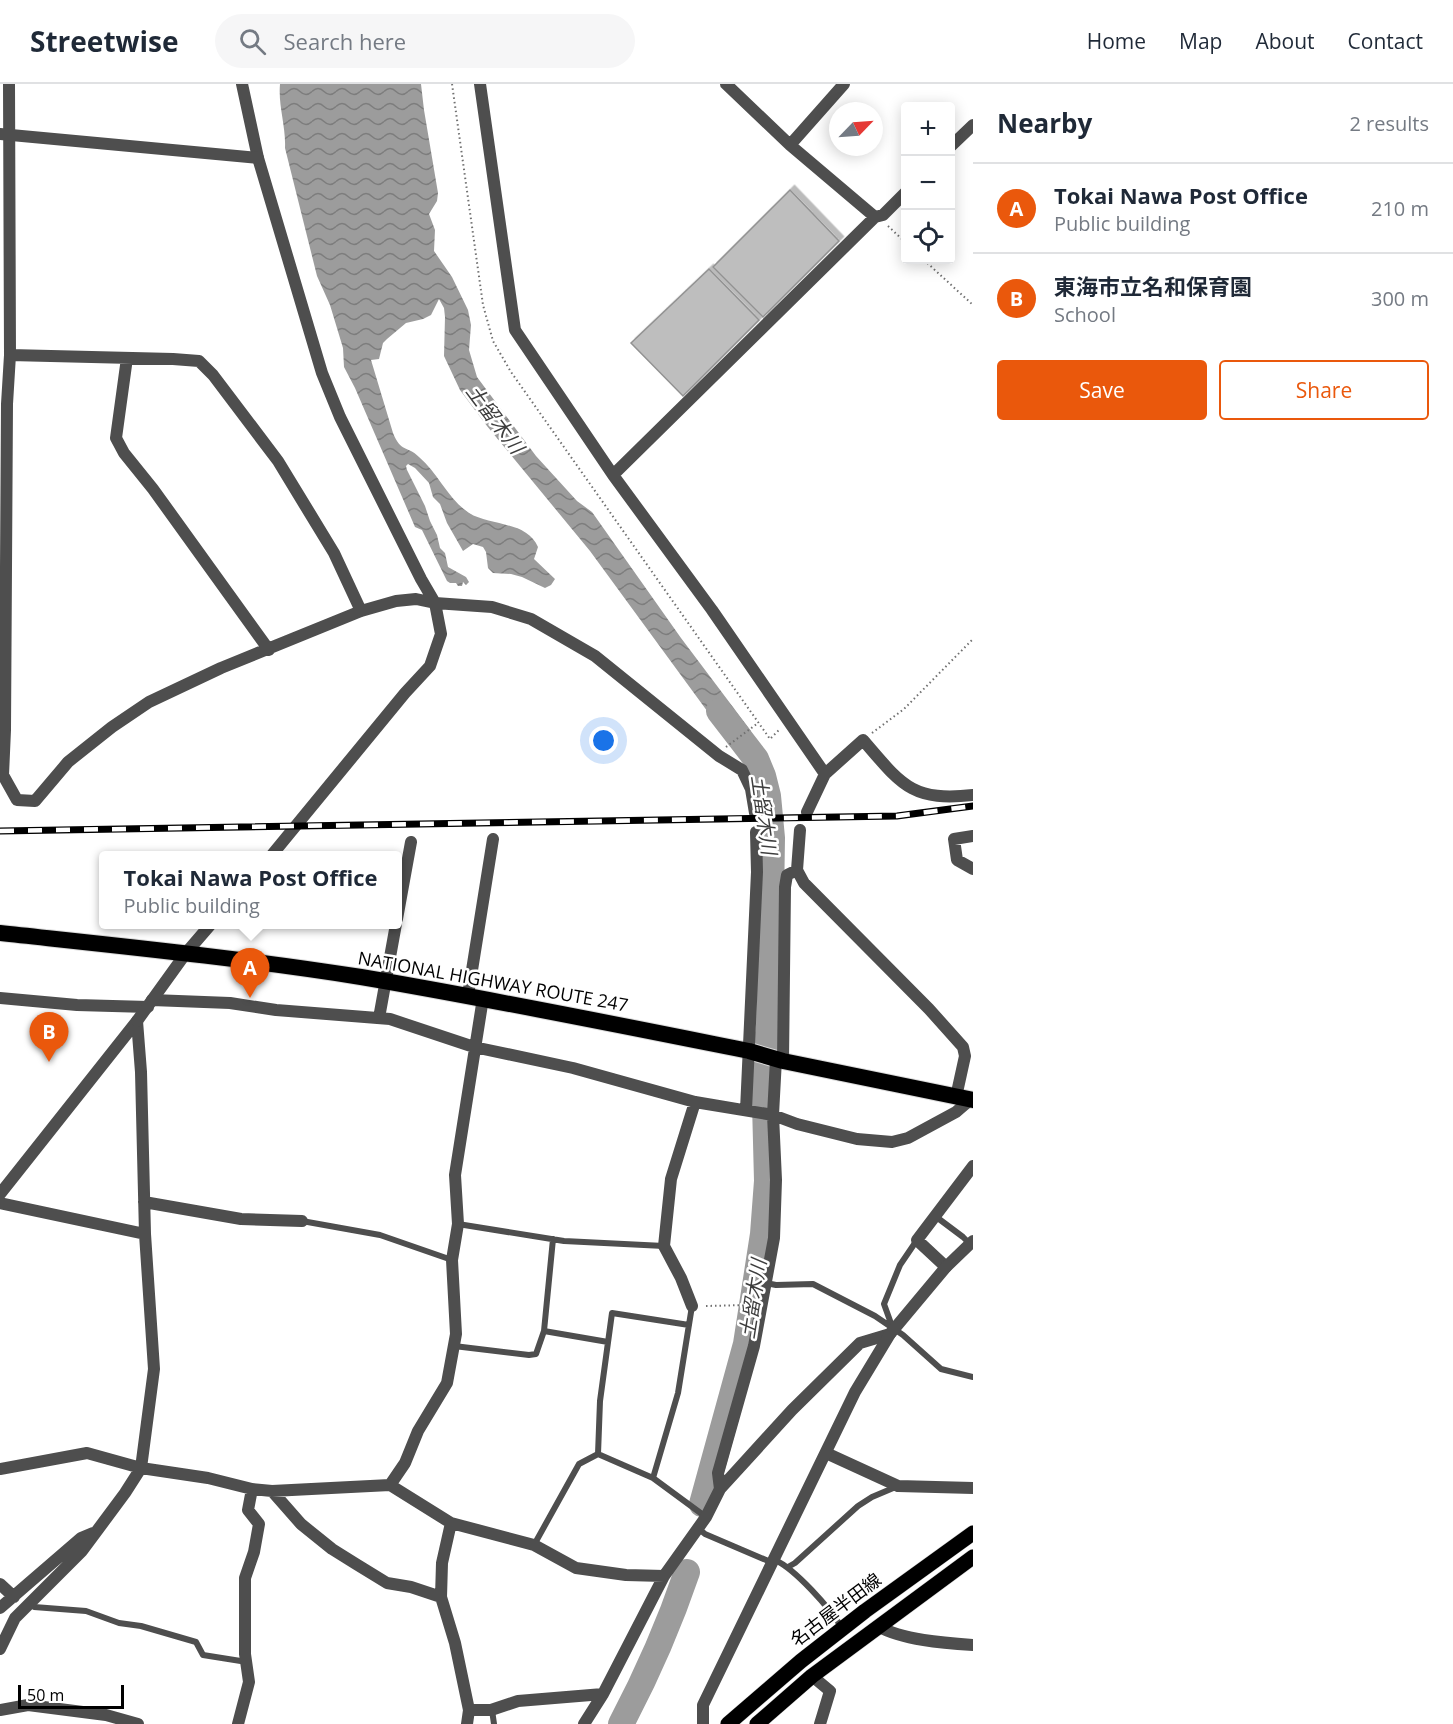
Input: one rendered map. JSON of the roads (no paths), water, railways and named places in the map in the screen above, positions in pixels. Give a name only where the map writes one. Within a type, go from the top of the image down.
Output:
[{"type":"highway","name":"NATIONAL HIGHWAY ROUTE 247","points":[[0,933],[186,953],[475,996],[967,1099]]},
{"type":"main road","name":"名古屋半田線","points":[[729,1724],[801,1661],[843,1628],[973,1533]]},
{"type":"main road","name":"名古屋半田線","points":[[757,1724],[812,1676],[973,1557]]},
{"type":"street","points":[[9,84],[5,134],[10,355],[4,404],[6,730],[2,775],[17,800],[35,801],[68,762],[112,727],[150,702],[221,668],[361,610],[396,601],[416,600],[492,607],[531,619],[595,656],[719,756],[742,770],[751,789],[755,813]]},
{"type":"street","points":[[242,84],[258,158],[322,373],[345,428],[435,603],[441,634],[430,666],[274,851]]},
{"type":"street","points":[[480,84],[515,330],[613,475],[712,610],[825,774]]},
{"type":"street","points":[[726,84],[790,145],[875,217]]},
{"type":"street","points":[[790,145],[844,84]]},
{"type":"street","points":[[955,143],[973,124]]},
{"type":"street","points":[[5,134],[258,158]]},
{"type":"street","points":[[613,475],[875,217],[883,215],[901,197]]},
{"type":"street","points":[[10,355],[199,361],[213,375],[278,461],[334,552],[361,610]]},
{"type":"street","points":[[127,358],[116,438],[124,453],[153,489],[269,650]]},
{"type":"street","points":[[807,812],[825,774],[863,740],[895,777],[919,793],[948,798],[973,795]]},
{"type":"street","points":[[0,998],[77,1005],[230,1003],[276,1010],[390,1018],[474,1047],[573,1068],[695,1102],[773,1115],[797,1124],[857,1139],[892,1142],[908,1138],[956,1112],[967,1099],[966,1056],[963,1047],[929,1009],[804,883],[797,870],[800,830]]},
{"type":"street","points":[[748,1110],[757,872],[756,832]]},
{"type":"street","points":[[973,836],[954,839],[957,860],[973,869]]},
{"type":"street","points":[[390,1485],[405,1463],[418,1431],[447,1383],[456,1334],[452,1260],[458,1224],[455,1175],[474,1047],[475,996],[493,839]]},
{"type":"street","points":[[402,892],[411,842]]},
{"type":"street","points":[[720,1489],[718,1473],[754,1346],[774,1238],[776,1180],[773,1115],[779,1060],[785,887],[787,875],[797,870]]},
{"type":"street","points":[[0,1194],[137,1022],[186,953],[207,929]]},
{"type":"street","points":[[379,1018],[395,929]]},
{"type":"street","points":[[0,1649],[15,1618],[82,1551],[141,1468],[154,1369],[145,1234],[141,1072],[137,1022]]},
{"type":"street","points":[[692,1306],[681,1278],[664,1246],[671,1179],[695,1102]]},
{"type":"street","points":[[946,1267],[917,1240],[973,1166]]},
{"type":"street","points":[[144,1202],[241,1219],[302,1221]]},
{"type":"street","points":[[0,1203],[145,1234]]},
{"type":"street","points":[[703,1724],[704,1704],[855,1392],[892,1332],[946,1267],[971,1243]]},
{"type":"street","points":[[584,1724],[603,1694],[664,1576],[706,1517],[720,1489],[792,1410],[860,1343],[892,1332]]},
{"type":"street","points":[[0,1469],[87,1453],[141,1468],[208,1478],[252,1489],[272,1491],[390,1485],[451,1522],[534,1545],[576,1568],[626,1575],[664,1576]]},
{"type":"street","points":[[826,1453],[898,1486],[973,1488]]},
{"type":"street","points":[[238,1724],[249,1682],[244,1578],[254,1552],[259,1524],[248,1510],[252,1489]]},
{"type":"street","points":[[272,1491],[301,1524],[332,1549],[387,1583],[411,1587],[441,1597]]},
{"type":"street","points":[[451,1522],[442,1563],[441,1597],[455,1643],[469,1710],[467,1724]]},
{"type":"street","points":[[0,1608],[81,1539],[97,1532]]},
{"type":"street","points":[[0,1584],[14,1597]]},
{"type":"street","points":[[878,1626],[888,1632],[917,1638],[973,1645]]},
{"type":"street","points":[[812,1676],[830,1691],[820,1724]]},
{"type":"street","points":[[469,1710],[491,1710],[518,1701],[603,1694]]},
{"type":"street","points":[[0,1710],[28,1705],[106,1715],[138,1724]]},
{"type":"lane","points":[[935,1216],[971,1243]]},
{"type":"lane","points":[[302,1221],[380,1235],[452,1260]]},
{"type":"lane","points":[[458,1224],[553,1239],[664,1246]]},
{"type":"lane","points":[[454,1346],[536,1354],[544,1331],[553,1239]]},
{"type":"lane","points":[[892,1332],[884,1304],[900,1265],[917,1240]]},
{"type":"lane","points":[[766,1283],[813,1284],[875,1316],[892,1332],[941,1369],[973,1377]]},
{"type":"lane","points":[[653,1478],[678,1393],[692,1306]]},
{"type":"lane","points":[[598,1454],[600,1401],[612,1313],[689,1326]]},
{"type":"lane","points":[[544,1331],[608,1342]]},
{"type":"lane","points":[[598,1454],[653,1478],[706,1517]]},
{"type":"lane","points":[[534,1545],[579,1464],[598,1454]]},
{"type":"lane","points":[[788,1567],[858,1506],[898,1486]]},
{"type":"lane","points":[[698,1528],[705,1534],[788,1567],[835,1616],[843,1628]]},
{"type":"lane","points":[[30,1603],[34,1607],[86,1611],[119,1623],[141,1626],[196,1642],[203,1655],[247,1662]]},
{"type":"lane","points":[[491,1710],[494,1724]]},
{"type":"water","points":[[280,84],[421,84],[438,193],[437,201],[429,214],[435,230],[434,251],[452,277],[468,310],[471,325],[469,350],[477,377],[536,456],[577,501],[592,512],[681,638],[751,731],[732,745],[590,551],[460,390],[444,356],[445,317],[444,308],[439,299],[431,315],[406,323],[383,343],[379,359],[371,360],[393,433],[399,444],[415,453],[426,463],[455,501],[469,513],[517,528],[533,539],[538,547],[534,559],[555,579],[545,588],[522,577],[493,573],[488,568],[483,547],[473,544],[463,551],[447,523],[440,504],[433,497],[429,483],[408,464],[407,470],[425,506],[440,548],[445,553],[448,567],[466,577],[469,582],[466,585],[463,582],[462,586],[458,586],[456,583],[447,581],[422,530],[415,527],[344,367],[343,348],[330,305],[317,276],[285,148]]},
{"type":"waterway","name":"土留木川","points":[[702,1504],[746,1344],[763,1234],[767,1181],[764,1065],[769,1026],[772,838],[768,796],[756,759],[719,711]]},
{"type":"waterway","name":"土留木川","points":[[621,1724],[657,1649],[687,1572]]},
{"type":"railway","points":[[0,831],[897,816],[973,806]]},
{"type":"place","name":"Tokai Nawa Post Office","points":[[250,998]]},
{"type":"place","name":"東海市立名和保育園","points":[[49,1062]]}]
